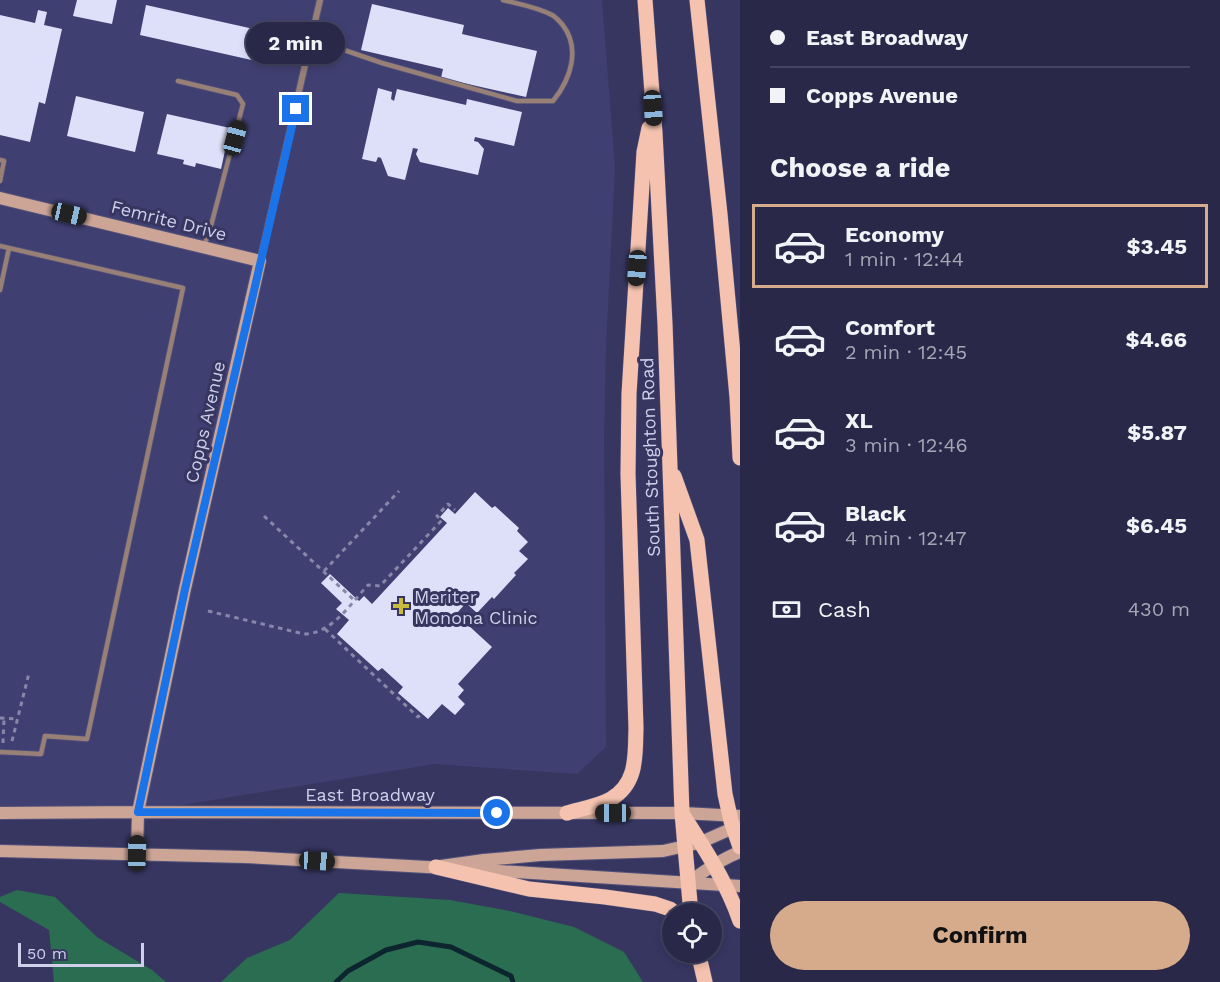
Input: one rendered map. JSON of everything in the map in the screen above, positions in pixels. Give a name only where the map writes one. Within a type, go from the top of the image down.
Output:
[{"type":"main road","name":"South Stoughton Road","points":[[645,0],[665,324],[682,813],[690,903]]},
{"type":"main road","points":[[697,0],[720,214],[737,397],[740,458]]},
{"type":"main road","points":[[567,813],[610,800],[617,795],[628,783],[635,760],[628,474],[629,394],[644,152],[653,108]]},
{"type":"main road","points":[[670,464],[697,540],[725,794],[736,821],[740,847]]},
{"type":"main road","points":[[682,813],[715,865],[733,886],[732,898],[740,921]]},
{"type":"main road","points":[[436,867],[529,889],[605,897],[662,906]]},
{"type":"main road","points":[[701,963],[705,982]]},
{"type":"street","name":"Copps Avenue","points":[[137,853],[138,812],[188,578],[320,0]]},
{"type":"street","name":"Femrite Drive","points":[[0,198],[260,261]]},
{"type":"street","name":"East Broadway","points":[[0,813],[682,813],[736,821]]},
{"type":"street","points":[[436,867],[540,855],[663,851],[701,842],[736,821]]},
{"type":"street","points":[[0,851],[245,856],[733,886]]},
{"type":"street","points":[[688,883],[740,852]]},
{"type":"lane","points":[[312,39],[382,63],[517,101],[553,100],[562,90],[570,72],[573,54],[567,31],[554,15],[528,5],[502,0]]},
{"type":"lane","points":[[178,81],[237,95],[243,104],[204,247]]},
{"type":"lane","points":[[0,160],[4,161],[0,181]]},
{"type":"lane","points":[[0,246],[183,288],[87,739],[45,736],[41,754],[1,752]]},
{"type":"lane","points":[[0,290],[9,248]]},
{"type":"path","points":[[324,571],[399,490]]},
{"type":"path","points":[[208,611],[304,634],[325,629],[368,585],[380,586],[442,520],[437,516],[448,504],[455,510]]},
{"type":"path","points":[[264,516],[354,600]]},
{"type":"path","points":[[325,629],[418,717],[423,712]]},
{"type":"path","points":[[1,740],[13,741],[29,673]]},
{"type":"path","points":[[1,752],[2,718],[18,719]]},
{"type":"shaded area","points":[[0,0],[602,0],[615,168],[604,438],[606,747],[577,774],[435,764],[138,812],[0,813]]},
{"type":"green space","points":[[17,890],[55,897],[97,937],[152,970],[166,982],[54,982],[49,930],[0,902],[0,897]]},
{"type":"green space","points":[[339,893],[450,900],[510,911],[574,927],[624,952],[643,982],[221,982],[247,958],[290,940]]},
{"type":"building","points":[[77,0],[117,0],[112,24],[73,16]]},
{"type":"building","points":[[372,4],[464,25],[462,34],[537,51],[526,97],[441,78],[443,69],[361,50]]},
{"type":"building","points":[[146,5],[263,31],[256,61],[140,35]]},
{"type":"building","points":[[38,10],[47,12],[44,25],[62,29],[45,104],[39,102],[30,142],[0,135],[0,15],[35,23]]},
{"type":"building","points":[[378,88],[392,92],[391,99],[394,101],[397,89],[466,105],[467,99],[522,112],[514,146],[475,137],[474,141],[484,149],[478,175],[420,162],[416,154],[418,149],[413,148],[405,180],[388,176],[381,158],[378,157],[376,162],[362,159]]},
{"type":"building","points":[[76,96],[144,112],[135,152],[67,136]]},
{"type":"building","points":[[167,114],[230,128],[221,169],[196,163],[195,167],[183,164],[184,160],[157,154]]},
{"type":"building","name":"Meriter Monona Clinic","points":[[475,492],[492,508],[495,506],[519,528],[517,531],[528,542],[519,551],[528,559],[494,599],[492,597],[477,613],[466,603],[456,614],[492,647],[458,684],[464,690],[458,697],[465,704],[455,715],[442,704],[428,719],[398,693],[403,687],[382,668],[378,671],[337,634],[349,620],[336,609],[342,603],[321,583],[330,574],[359,601],[364,596],[372,604],[447,523],[440,517],[448,508],[455,514]]},
{"type":"waterway","points":[[336,982],[348,971],[386,950],[418,942],[451,947],[511,976],[513,982]]},
{"type":"place","name":"Meriter Monona Clinic","points":[[401,606]]},
{"type":"route","points":[[296,109],[185,589],[138,812],[497,813]]}]
